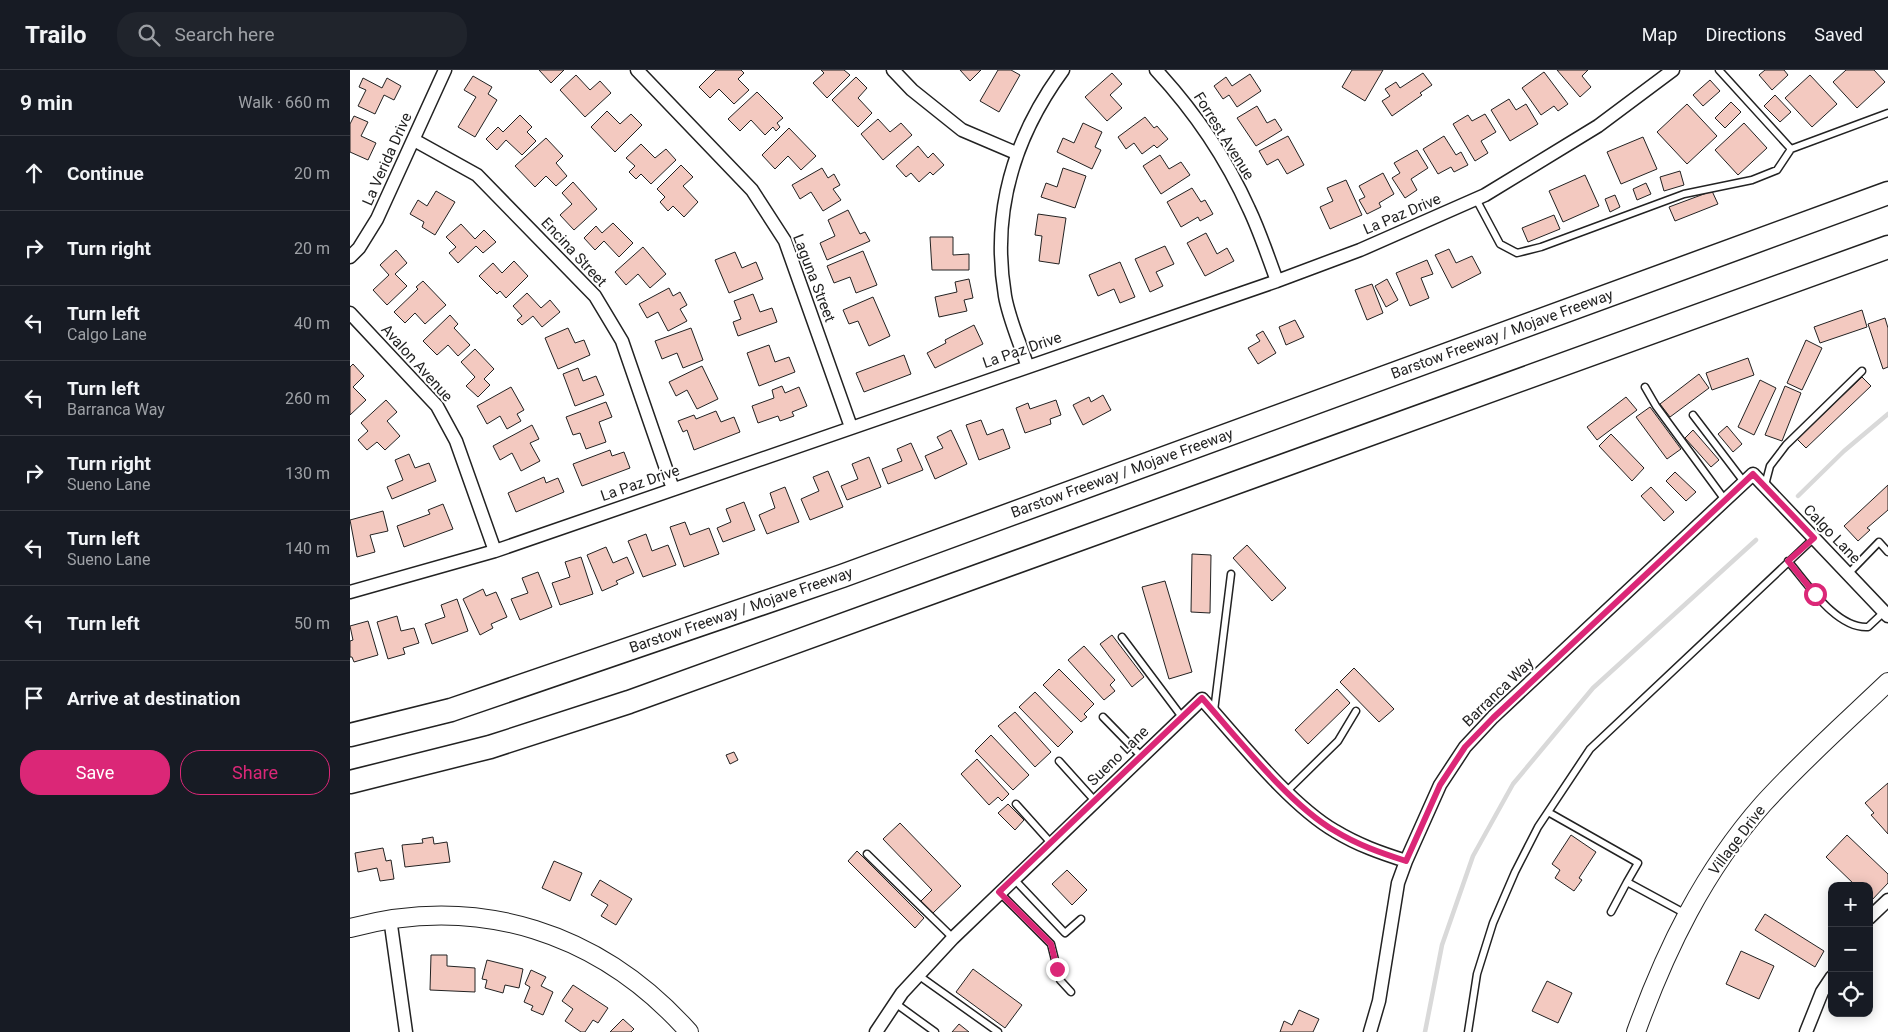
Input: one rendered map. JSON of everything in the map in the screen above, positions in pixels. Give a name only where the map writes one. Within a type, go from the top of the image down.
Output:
[{"type":"highway","name":"Barstow Freeway / Mojave Freeway","points":[[350,735],[451,710],[842,576],[1888,193]]},
{"type":"highway","points":[[350,782],[490,747],[629,702],[1888,247]]},
{"type":"highway","points":[[1757,294],[1888,254]]},
{"type":"main road","name":"Village Drive","points":[[1636,1032],[1657,972],[1687,914],[1727,850],[1762,805],[1888,682]]},
{"type":"main road","points":[[350,928],[390,918],[463,915],[530,928],[563,939],[625,973],[654,994],[689,1032]]},
{"type":"street","name":"La Verida Drive","points":[[350,257],[360,248],[378,218],[445,70]]},
{"type":"street","name":"Laguna Street","points":[[637,70],[752,190],[785,241],[851,427]]},
{"type":"street","points":[[893,70],[912,90],[962,130],[1016,153]]},
{"type":"street","points":[[1027,365],[1005,298],[1000,250],[1004,201],[1016,153],[1042,99],[1063,70]]},
{"type":"street","name":"Forrest Avenue","points":[[1156,70],[1184,101],[1225,161],[1249,209],[1277,281]]},
{"type":"street","name":"La Paz Drive","points":[[350,592],[494,551],[1027,365],[1277,281],[1360,250],[1476,199],[1543,162],[1598,126],[1672,70]]},
{"type":"street","name":"Encina Street","points":[[414,140],[478,175],[594,296],[622,341],[673,489]]},
{"type":"street","name":"Avalon Avenue","points":[[350,313],[437,406],[456,441],[494,551]]},
{"type":"street","name":"Calgo Lane","points":[[1749,478],[1765,487],[1886,614]]},
{"type":"street","name":"Barranca Way","points":[[1370,1032],[1379,1001],[1398,883],[1440,785],[1465,747],[1493,718],[1749,478]]},
{"type":"street","name":"Sueno Lane","points":[[876,1032],[895,1002],[953,938],[1202,698],[1287,791],[1333,830],[1364,847],[1406,861]]},
{"type":"street","points":[[1873,914],[1888,900]]},
{"type":"street","points":[[390,918],[406,1032]]},
{"type":"street","points":[[1806,1032],[1822,992],[1828,983]]},
{"type":"lane","points":[[1719,70],[1791,149]]},
{"type":"lane","points":[[1476,199],[1500,244],[1517,253],[1684,194],[1752,180],[1777,170],[1791,149],[1888,113]]},
{"type":"lane","points":[[1765,487],[1770,466],[1786,445],[1862,371]]},
{"type":"lane","points":[[1645,387],[1662,414],[1725,500]]},
{"type":"lane","points":[[1693,415],[1749,478]]},
{"type":"lane","points":[[1468,1032],[1477,974],[1493,923],[1515,872],[1548,812],[1590,749],[1814,538]]},
{"type":"lane","points":[[1848,574],[1879,542],[1888,552]]},
{"type":"lane","points":[[1788,561],[1815,594],[1842,620],[1851,625],[1858,628],[1868,627],[1886,614]]},
{"type":"lane","points":[[1214,712],[1230,574]]},
{"type":"lane","points":[[1122,637],[1182,717]]},
{"type":"lane","points":[[1287,791],[1338,741],[1356,711]]},
{"type":"lane","points":[[1103,717],[1142,756]]},
{"type":"lane","points":[[1059,761],[1095,801]]},
{"type":"lane","points":[[1016,804],[1051,843]]},
{"type":"lane","points":[[1548,812],[1638,863],[1611,912]]},
{"type":"lane","points":[[867,854],[953,938]]},
{"type":"lane","points":[[1014,878],[1065,933],[1081,919]]},
{"type":"lane","points":[[1627,882],[1687,914]]},
{"type":"lane","points":[[999,892],[1051,944],[1060,980],[1071,992]]},
{"type":"lane","points":[[918,975],[998,1032]]},
{"type":"lane","points":[[895,1002],[935,1032]]},
{"type":"building","points":[[539,70],[564,70],[551,83]]},
{"type":"building","points":[[716,70],[741,70],[744,73],[738,79],[749,90],[734,104],[719,89],[710,98],[699,87]]},
{"type":"building","points":[[821,70],[844,70],[850,75],[827,98],[813,83],[824,73]]},
{"type":"building","points":[[960,70],[981,70],[970,81]]},
{"type":"building","points":[[998,70],[1011,70],[1020,75],[999,112],[980,101]]},
{"type":"building","points":[[1352,70],[1383,70],[1365,101],[1342,87]]},
{"type":"building","points":[[1557,70],[1588,70],[1582,76],[1591,87],[1580,97]]},
{"type":"building","points":[[1765,70],[1784,70],[1788,75],[1772,90],[1759,75]]},
{"type":"building","points":[[1846,70],[1874,70],[1885,82],[1857,108],[1833,82]]},
{"type":"building","points":[[1544,72],[1568,104],[1558,111],[1554,106],[1541,115],[1522,88]]},
{"type":"building","points":[[1112,73],[1122,84],[1110,95],[1122,108],[1107,121],[1085,97]]},
{"type":"building","points":[[1423,73],[1432,85],[1420,93],[1422,95],[1392,116],[1382,101],[1390,96],[1385,89],[1396,82],[1400,88]]},
{"type":"building","points":[[1250,74],[1261,91],[1237,107],[1229,95],[1223,99],[1214,86],[1226,77],[1232,86]]},
{"type":"building","points":[[576,75],[590,90],[600,81],[611,93],[585,117],[560,90]]},
{"type":"building","points":[[1810,75],[1837,104],[1812,127],[1785,98]]},
{"type":"building","points":[[473,76],[492,87],[488,94],[497,100],[475,137],[458,127],[476,97],[464,90]]},
{"type":"building","points":[[856,77],[867,88],[858,98],[872,113],[858,127],[832,100]]},
{"type":"building","points":[[363,78],[382,88],[387,78],[401,86],[394,100],[384,95],[375,114],[358,106],[366,90],[359,87]]},
{"type":"building","points":[[1710,80],[1720,91],[1703,106],[1693,95]]},
{"type":"building","points":[[757,92],[783,118],[777,123],[780,127],[776,131],[773,127],[765,135],[751,120],[740,131],[728,119]]},
{"type":"building","points":[[1775,95],[1791,112],[1780,122],[1764,106]]},
{"type":"building","points":[[1509,99],[1516,110],[1526,104],[1538,124],[1510,141],[1491,110]]},
{"type":"building","points":[[1731,102],[1741,112],[1725,128],[1715,118]]},
{"type":"building","points":[[1687,104],[1717,136],[1687,164],[1657,132]]},
{"type":"building","points":[[1257,106],[1267,123],[1275,119],[1282,130],[1256,146],[1237,118]]},
{"type":"building","points":[[607,111],[620,124],[631,114],[642,125],[615,152],[591,127]]},
{"type":"building","points":[[1485,114],[1496,132],[1481,141],[1488,153],[1475,161],[1453,124],[1468,115],[1472,121]]},
{"type":"building","points":[[520,115],[532,127],[527,132],[536,141],[522,155],[506,140],[497,150],[486,139],[498,127],[503,132]]},
{"type":"building","points":[[354,116],[368,122],[361,136],[376,143],[368,160],[350,152],[350,124]]},
{"type":"building","points":[[1145,117],[1154,128],[1157,126],[1168,139],[1157,148],[1154,145],[1142,154],[1134,143],[1126,149],[1118,137]]},
{"type":"building","points":[[878,119],[890,132],[901,123],[912,135],[883,160],[861,134]]},
{"type":"building","points":[[1083,123],[1102,132],[1095,147],[1101,150],[1092,169],[1057,152],[1063,138],[1074,143]]},
{"type":"building","points":[[1744,123],[1767,148],[1738,175],[1715,150]]},
{"type":"building","points":[[789,128],[816,156],[801,170],[788,156],[775,169],[762,155]]},
{"type":"building","points":[[1288,136],[1304,165],[1287,174],[1278,159],[1267,165],[1259,151]]},
{"type":"building","points":[[1444,136],[1456,155],[1461,152],[1468,165],[1454,172],[1451,167],[1438,174],[1423,149]]},
{"type":"building","points":[[1643,137],[1657,169],[1621,184],[1607,152]]},
{"type":"building","points":[[546,138],[563,156],[556,163],[567,176],[556,186],[546,176],[535,187],[515,166]]},
{"type":"building","points":[[641,144],[655,158],[666,149],[676,160],[651,184],[641,174],[636,179],[629,172],[635,166],[626,158]]},
{"type":"building","points":[[918,146],[928,158],[933,153],[944,165],[933,175],[930,172],[919,182],[911,173],[906,177],[896,166]]},
{"type":"building","points":[[1417,150],[1428,168],[1411,179],[1417,190],[1405,198],[1392,178],[1400,173],[1394,163]]},
{"type":"building","points":[[1160,155],[1169,169],[1181,162],[1190,175],[1161,194],[1143,166]]},
{"type":"building","points":[[681,165],[693,177],[683,186],[698,202],[684,217],[673,206],[668,211],[660,202],[665,197],[657,189]]},
{"type":"building","points":[[822,168],[828,178],[834,174],[840,185],[833,189],[841,200],[823,211],[811,192],[800,199],[792,185]]},
{"type":"building","points":[[1063,168],[1086,176],[1075,208],[1041,197],[1046,183],[1057,187]]},
{"type":"building","points":[[1680,171],[1684,185],[1664,191],[1660,177]]},
{"type":"building","points":[[1383,173],[1394,194],[1379,203],[1381,207],[1367,214],[1359,200],[1365,197],[1359,186]]},
{"type":"building","points":[[1585,175],[1599,206],[1563,222],[1549,191]]},
{"type":"building","points":[[1346,180],[1362,215],[1330,229],[1320,207],[1333,201],[1327,188]]},
{"type":"building","points":[[573,182],[597,209],[574,230],[560,215],[572,204],[562,193]]},
{"type":"building","points":[[1646,183],[1651,194],[1637,200],[1633,189]]},
{"type":"building","points":[[1192,188],[1201,202],[1205,200],[1213,214],[1200,221],[1198,217],[1181,227],[1167,202]]},
{"type":"building","points":[[436,191],[455,202],[435,235],[422,227],[424,222],[410,214],[418,200],[427,206]]},
{"type":"building","points":[[1712,191],[1718,204],[1675,221],[1669,207]]},
{"type":"building","points":[[1615,195],[1620,207],[1610,212],[1605,199]]},
{"type":"building","points":[[848,210],[860,234],[865,232],[870,241],[827,260],[820,243],[835,236],[828,220]]},
{"type":"building","points":[[1038,214],[1066,218],[1059,264],[1039,261],[1042,236],[1035,235]]},
{"type":"building","points":[[1554,215],[1560,229],[1528,242],[1522,228]]},
{"type":"building","points":[[613,223],[633,243],[619,257],[604,241],[595,250],[584,238],[596,226],[602,233]]},
{"type":"building","points":[[461,224],[475,239],[484,230],[496,242],[483,253],[476,246],[458,263],[449,253],[456,247],[446,237]]},
{"type":"building","points":[[1206,233],[1217,254],[1227,248],[1234,261],[1205,276],[1187,243]]},
{"type":"building","points":[[930,237],[953,237],[953,255],[969,254],[969,270],[932,270]]},
{"type":"building","points":[[1165,246],[1174,264],[1156,272],[1163,286],[1150,292],[1135,259]]},
{"type":"building","points":[[643,247],[666,274],[650,288],[638,274],[626,285],[615,272]]},
{"type":"building","points":[[1449,249],[1456,263],[1472,256],[1481,273],[1452,288],[1435,255]]},
{"type":"building","points":[[396,250],[407,263],[395,274],[407,286],[387,305],[373,290],[389,275],[380,265]]},
{"type":"building","points":[[863,251],[877,285],[856,293],[850,277],[834,283],[827,266]]},
{"type":"building","points":[[735,252],[742,268],[756,262],[763,279],[729,293],[715,260]]},
{"type":"building","points":[[1427,260],[1433,274],[1421,278],[1429,298],[1410,306],[1396,273]]},
{"type":"building","points":[[514,261],[528,276],[506,298],[500,291],[497,294],[479,276],[493,263],[502,273]]},
{"type":"building","points":[[1120,262],[1135,297],[1120,303],[1114,289],[1098,296],[1089,275]]},
{"type":"building","points":[[969,279],[973,298],[964,300],[967,311],[939,317],[935,297],[957,292],[955,282]]},
{"type":"building","points":[[1387,279],[1398,300],[1386,307],[1375,286]]},
{"type":"building","points":[[423,281],[446,305],[425,324],[415,313],[405,323],[394,312],[418,289],[416,287]]},
{"type":"building","points":[[1372,284],[1383,313],[1367,320],[1355,290]]},
{"type":"building","points":[[669,288],[673,296],[680,292],[687,305],[680,309],[687,321],[668,331],[658,312],[647,318],[639,304]]},
{"type":"building","points":[[527,293],[541,308],[550,300],[560,312],[542,327],[533,316],[522,325],[517,320],[522,316],[513,306]]},
{"type":"building","points":[[753,294],[760,312],[772,308],[777,322],[738,336],[733,322],[741,319],[734,301]]},
{"type":"building","points":[[873,297],[890,336],[869,346],[858,321],[849,324],[843,310]]},
{"type":"building","points":[[1862,310],[1867,327],[1820,343],[1814,327]]},
{"type":"building","points":[[450,315],[458,324],[454,328],[470,345],[458,356],[448,345],[437,355],[423,341]]},
{"type":"building","points":[[1885,318],[1888,328],[1888,367],[1883,369],[1868,324]]},
{"type":"building","points":[[1295,320],[1304,337],[1286,345],[1279,327]]},
{"type":"building","points":[[974,325],[983,344],[935,368],[927,353],[946,343],[945,340]]},
{"type":"building","points":[[568,328],[575,343],[584,340],[590,355],[558,369],[545,338]]},
{"type":"building","points":[[691,328],[703,360],[683,368],[677,353],[662,359],[655,341]]},
{"type":"building","points":[[1263,331],[1276,353],[1258,364],[1248,348],[1260,341],[1256,335]]},
{"type":"building","points":[[1806,340],[1822,348],[1802,390],[1787,383]]},
{"type":"building","points":[[769,345],[775,362],[789,357],[795,372],[759,386],[747,353]]},
{"type":"building","points":[[475,349],[494,369],[484,379],[490,385],[478,397],[466,386],[475,377],[461,362]]},
{"type":"building","points":[[904,355],[911,374],[864,392],[856,373]]},
{"type":"building","points":[[1748,358],[1754,375],[1712,390],[1706,373]]},
{"type":"building","points":[[353,364],[364,376],[353,387],[366,400],[350,415],[350,367]]},
{"type":"building","points":[[702,366],[718,399],[697,409],[687,390],[676,396],[669,382]]},
{"type":"building","points":[[578,368],[583,381],[596,376],[604,395],[575,406],[563,374]]},
{"type":"building","points":[[1699,374],[1709,388],[1670,417],[1660,404]]},
{"type":"building","points":[[1862,377],[1871,386],[1806,448],[1797,439]]},
{"type":"building","points":[[1760,380],[1776,388],[1754,435],[1738,427]]},
{"type":"building","points":[[782,386],[785,393],[799,387],[807,406],[792,412],[794,416],[780,421],[778,416],[758,423],[752,406],[774,398],[772,390]]},
{"type":"building","points":[[1785,386],[1801,393],[1782,441],[1765,435]]},
{"type":"building","points":[[511,387],[524,410],[517,414],[521,421],[507,429],[500,416],[487,424],[477,406]]},
{"type":"building","points":[[1103,395],[1111,410],[1083,425],[1073,405],[1089,397],[1091,402]]},
{"type":"building","points":[[1626,397],[1637,410],[1597,440],[1587,427]]},
{"type":"building","points":[[386,400],[397,412],[387,421],[400,436],[385,450],[377,442],[367,450],[358,440],[368,431],[361,423]]},
{"type":"building","points":[[1056,400],[1061,415],[1050,419],[1051,424],[1025,433],[1016,408],[1028,403],[1030,409]]},
{"type":"building","points":[[606,402],[612,417],[599,422],[606,442],[586,449],[580,433],[573,435],[566,417]]},
{"type":"building","points":[[1650,407],[1681,449],[1667,459],[1636,417]]},
{"type":"building","points":[[716,411],[721,422],[734,417],[740,432],[694,450],[687,430],[683,432],[678,421],[694,415],[696,419]]},
{"type":"building","points":[[981,420],[987,435],[1003,429],[1010,448],[979,460],[966,425]]},
{"type":"building","points":[[532,425],[539,439],[530,443],[540,461],[521,471],[512,453],[500,460],[493,446]]},
{"type":"building","points":[[1727,426],[1742,444],[1733,452],[1718,434]]},
{"type":"building","points":[[951,430],[967,464],[935,479],[925,456],[943,448],[937,437]]},
{"type":"building","points":[[1693,430],[1719,460],[1711,467],[1685,438]]},
{"type":"building","points":[[1611,434],[1644,468],[1632,481],[1599,446]]},
{"type":"building","points":[[911,443],[923,470],[888,484],[882,469],[902,461],[897,449]]},
{"type":"building","points":[[610,450],[612,456],[624,452],[630,468],[582,486],[573,464]]},
{"type":"building","points":[[409,454],[415,468],[429,463],[436,481],[392,499],[387,487],[403,480],[395,460]]},
{"type":"building","points":[[869,457],[881,487],[847,500],[841,486],[858,479],[852,464]]},
{"type":"building","points":[[828,471],[843,507],[810,520],[801,499],[819,491],[813,477]]},
{"type":"building","points":[[1675,472],[1696,492],[1686,501],[1666,481]]},
{"type":"building","points":[[544,477],[546,483],[558,478],[564,492],[516,512],[508,493]]},
{"type":"building","points":[[1888,485],[1888,510],[1867,528],[1870,530],[1858,541],[1844,526]]},
{"type":"building","points":[[785,487],[799,522],[767,534],[759,515],[775,508],[770,493]]},
{"type":"building","points":[[1651,487],[1674,512],[1664,521],[1641,496]]},
{"type":"building","points":[[744,502],[755,530],[723,542],[717,528],[731,522],[726,509]]},
{"type":"building","points":[[443,504],[453,529],[404,547],[397,526],[430,514],[428,510]]},
{"type":"building","points":[[383,511],[388,531],[370,535],[375,552],[357,557],[350,520]]},
{"type":"building","points":[[685,522],[690,535],[709,528],[719,554],[684,567],[670,527]]},
{"type":"building","points":[[646,534],[652,551],[668,545],[676,565],[643,577],[628,541]]},
{"type":"building","points":[[1247,545],[1286,588],[1272,601],[1233,558]]},
{"type":"building","points":[[606,547],[613,563],[627,557],[634,573],[616,581],[618,584],[602,591],[587,555]]},
{"type":"building","points":[[1192,554],[1211,555],[1210,613],[1191,612]]},
{"type":"building","points":[[581,557],[593,594],[560,605],[552,583],[570,577],[565,562]]},
{"type":"building","points":[[538,572],[552,607],[520,620],[511,599],[528,593],[522,578]]},
{"type":"building","points":[[1165,581],[1192,672],[1169,679],[1142,587]]},
{"type":"building","points":[[483,589],[486,596],[496,592],[507,617],[491,624],[493,628],[480,635],[463,599]]},
{"type":"building","points":[[457,599],[468,631],[432,644],[425,624],[445,617],[441,605]]},
{"type":"building","points":[[397,616],[401,631],[414,628],[419,643],[403,648],[405,654],[388,659],[377,622]]},
{"type":"building","points":[[368,621],[378,655],[354,662],[352,657],[350,657],[350,641],[353,640],[350,626]]},
{"type":"building","points":[[1112,635],[1144,677],[1132,687],[1100,644]]},
{"type":"building","points":[[1084,646],[1115,680],[1110,685],[1115,691],[1104,700],[1068,660]]},
{"type":"building","points":[[1354,668],[1394,709],[1379,722],[1340,682]]},
{"type":"building","points":[[1059,669],[1094,704],[1084,714],[1087,717],[1081,722],[1043,685]]},
{"type":"building","points":[[1337,689],[1350,703],[1308,744],[1295,730]]},
{"type":"building","points":[[1035,692],[1073,732],[1058,747],[1019,707]]},
{"type":"building","points":[[1015,712],[1051,752],[1035,767],[998,726]]},
{"type":"building","points":[[991,735],[1029,775],[1013,790],[975,751]]},
{"type":"building","points":[[734,752],[738,760],[730,764],[726,755]]},
{"type":"building","points":[[977,759],[1009,794],[1002,801],[998,797],[989,805],[961,774]]},
{"type":"building","points":[[1888,783],[1888,834],[1871,815],[1874,813],[1865,803]]},
{"type":"building","points":[[1008,804],[1024,820],[1015,830],[998,813]]},
{"type":"building","points":[[900,823],[961,886],[933,913],[921,901],[932,890],[883,839]]},
{"type":"building","points":[[1571,835],[1596,852],[1579,878],[1582,880],[1574,891],[1555,878],[1560,870],[1552,864]]},
{"type":"building","points":[[1847,835],[1888,874],[1888,883],[1873,899],[1873,882],[1852,882],[1826,857]]},
{"type":"building","points":[[433,837],[434,844],[447,842],[450,862],[405,867],[402,845],[423,843],[422,839]]},
{"type":"building","points":[[383,848],[386,861],[391,860],[394,879],[380,881],[377,868],[358,872],[355,853]]},
{"type":"building","points":[[857,851],[924,918],[915,928],[848,861]]},
{"type":"building","points":[[554,861],[582,873],[570,901],[542,888]]},
{"type":"building","points":[[1067,870],[1087,890],[1072,905],[1052,884]]},
{"type":"building","points":[[600,880],[632,899],[616,925],[601,916],[608,905],[591,895]]},
{"type":"building","points":[[1765,914],[1824,951],[1815,967],[1755,930]]},
{"type":"building","points":[[1741,951],[1774,966],[1759,999],[1726,984]]},
{"type":"building","points":[[431,955],[447,955],[447,966],[475,968],[475,992],[430,990]]},
{"type":"building","points":[[487,960],[523,969],[519,988],[505,985],[503,993],[485,988],[487,980],[482,979]]},
{"type":"building","points":[[973,969],[1022,1005],[1005,1028],[956,992]]},
{"type":"building","points":[[531,970],[546,977],[541,986],[553,992],[543,1015],[531,1010],[533,1006],[524,1002],[530,987],[525,984]]},
{"type":"building","points":[[1547,981],[1572,993],[1558,1023],[1532,1011]]},
{"type":"building","points":[[573,985],[608,1008],[598,1023],[593,1020],[585,1032],[581,1032],[565,1021],[573,1009],[562,1001]]},
{"type":"building","points":[[1299,1010],[1319,1019],[1313,1032],[1280,1032],[1284,1021],[1292,1025]]},
{"type":"building","points":[[623,1019],[634,1029],[631,1032],[610,1032]]},
{"type":"building","points":[[959,1024],[969,1032],[952,1032]]},
{"type":"waterway","points":[[1798,496],[1844,451],[1888,414]]},
{"type":"waterway","points":[[1425,1032],[1442,945],[1473,856],[1513,784],[1593,688],[1756,540]]},
{"type":"route","points":[[1057,969],[1051,944],[999,892],[1202,698],[1271,775],[1310,812],[1333,830],[1364,847],[1406,861],[1440,785],[1465,747],[1493,718],[1753,474],[1814,538],[1788,561],[1815,594]]}]
